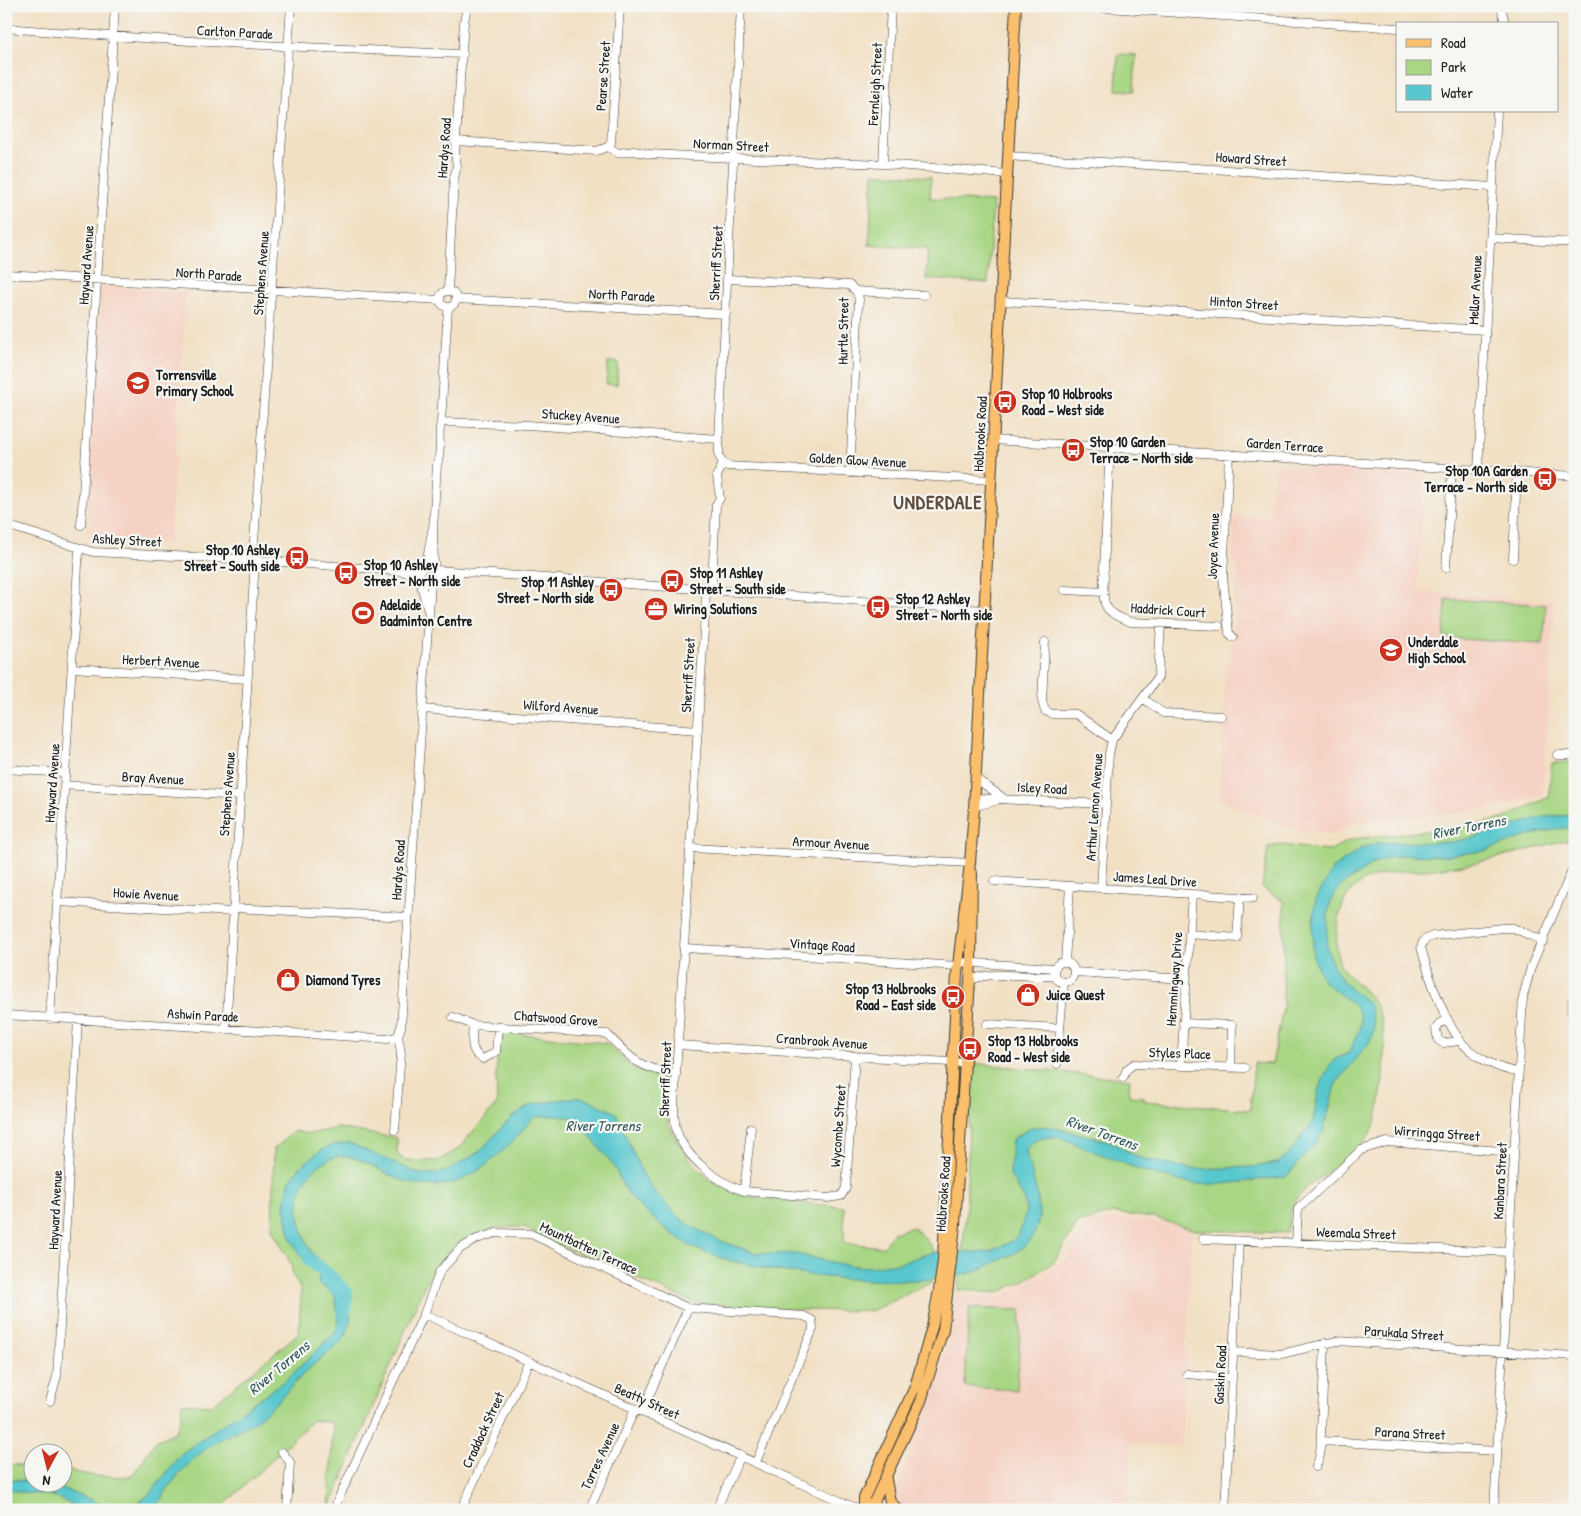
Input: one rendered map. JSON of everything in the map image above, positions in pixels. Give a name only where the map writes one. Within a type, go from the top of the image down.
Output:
[{"type":"main road","name":"Holbrooks Road","points":[[865,1510],[864,1498],[901,1419],[921,1368],[939,1290],[946,1216],[958,964],[970,863],[974,809],[1016,6]]},
{"type":"main road","name":"Holbrooks Road","points":[[865,1510],[874,1502],[908,1433],[932,1372],[943,1330],[955,1225],[972,963],[974,883],[970,863]]},
{"type":"main road","points":[[886,1479],[890,1502],[899,1510]]},
{"type":"street","name":"Hayward Avenue","points":[[81,525],[114,6]]},
{"type":"street","name":"Stephens Avenue","points":[[254,542],[291,6]]},
{"type":"street","name":"Hardys Road","points":[[448,291],[464,22],[467,6]]},
{"type":"street","name":"Pearse Street","points":[[608,147],[611,142],[620,6]]},
{"type":"street","name":"Sherriff Street","points":[[741,6],[719,439],[719,456],[723,463],[717,476],[720,498],[716,505],[712,583],[706,590],[674,1112],[676,1129],[685,1146],[716,1178],[744,1191],[827,1198],[842,1196]]},
{"type":"street","name":"Fernleigh Street","points":[[883,164],[891,6]]},
{"type":"street","points":[[1078,6],[1396,28]]},
{"type":"street","points":[[1501,6],[1505,22]]},
{"type":"street","name":"Carlton Parade","points":[[6,28],[288,48],[463,54]]},
{"type":"street","name":"Mellor Avenue","points":[[1478,470],[1497,112]]},
{"type":"street","name":"Norman Street","points":[[457,141],[596,151],[608,147],[618,153],[634,151],[649,154],[883,164],[1007,174]]},
{"type":"street","name":"Howard Street","points":[[1008,156],[1493,187]]},
{"type":"street","points":[[1491,238],[1575,243]]},
{"type":"street","name":"North Parade","points":[[6,274],[440,300]]},
{"type":"street","name":"Hurtle Street","points":[[728,279],[849,285],[856,291],[859,300],[850,472]]},
{"type":"street","points":[[448,291],[452,292],[456,298],[452,306],[448,307],[444,306],[440,300],[444,292],[448,291]]},
{"type":"street","points":[[856,291],[924,296]]},
{"type":"street","name":"North Parade","points":[[456,298],[726,314]]},
{"type":"street","name":"Hinton Street","points":[[1002,301],[1485,330]]},
{"type":"street","name":"Hardys Road","points":[[395,1130],[401,1054],[398,1036],[401,1027],[428,611],[430,606],[428,574],[430,535],[433,530],[437,464],[440,456],[438,434],[441,422],[448,307]]},
{"type":"street","name":"Stuckey Avenue","points":[[441,422],[528,425],[719,439]]},
{"type":"street","name":"Garden Terrace","points":[[994,440],[1575,476]]},
{"type":"street","name":"Haddrick Court","points":[[1110,447],[1103,602],[1108,611],[1119,618],[1131,622],[1219,626]]},
{"type":"street","name":"Joyce Avenue","points":[[1229,454],[1223,577],[1229,633],[1233,637]]},
{"type":"street","name":"Golden Glow Avenue","points":[[723,463],[727,466],[991,480]]},
{"type":"street","points":[[1446,568],[1452,468]]},
{"type":"street","points":[[1513,559],[1517,472]]},
{"type":"street","name":"Ashley Street","points":[[6,525],[93,552],[254,560],[428,574],[464,574],[984,610]]},
{"type":"street","name":"Hayward Avenue","points":[[50,1019],[79,548]]},
{"type":"street","name":"Stephens Avenue","points":[[226,1029],[254,560]]},
{"type":"street","points":[[1065,590],[1104,592]]},
{"type":"street","name":"Arthur Lemon Avenue","points":[[1101,888],[1109,754],[1112,740],[1144,700],[1158,677],[1161,624]]},
{"type":"street","points":[[1045,642],[1042,701],[1046,711],[1053,714],[1076,714],[1112,740]]},
{"type":"street","name":"Herbert Avenue","points":[[72,668],[247,679]]},
{"type":"street","points":[[1144,700],[1163,713],[1221,716]]},
{"type":"street","name":"Wilford Avenue","points":[[422,709],[698,730]]},
{"type":"street","points":[[1557,755],[1575,754]]},
{"type":"street","points":[[6,769],[65,772]]},
{"type":"street","name":"Isley Road","points":[[975,778],[1006,799]]},
{"type":"street","name":"Bray Avenue","points":[[64,785],[240,796]]},
{"type":"street","name":"Isley Road","points":[[974,798],[1106,804]]},
{"type":"street","name":"Isley Road","points":[[974,809],[979,804],[1006,799]]},
{"type":"street","name":"Armour Avenue","points":[[691,848],[970,863]]},
{"type":"street","name":"Kanbara Street","points":[[1494,1510],[1523,996],[1531,968],[1544,941],[1575,863]]},
{"type":"street","name":"James Leal Drive","points":[[994,881],[1254,898]]},
{"type":"street","points":[[1065,962],[1070,886]]},
{"type":"street","name":"Hemmingway Drive","points":[[1181,1066],[1192,894]]},
{"type":"street","points":[[1189,934],[1237,938],[1240,897]]},
{"type":"street","name":"Howie Avenue","points":[[58,902],[408,917]]},
{"type":"street","points":[[1518,1072],[1508,1071],[1481,1057],[1460,1041],[1448,1020],[1424,960],[1421,947],[1424,940],[1433,936],[1508,928],[1518,930],[1544,941]]},
{"type":"street","name":"Vintage Road","points":[[685,948],[958,964],[972,963],[1054,972]]},
{"type":"street","points":[[1064,982],[1072,978],[1074,972],[1071,966],[1065,962]]},
{"type":"street","points":[[970,980],[983,975],[1034,977],[1054,972],[1059,964],[1065,962]]},
{"type":"street","points":[[1054,972],[1064,982],[1057,1064]]},
{"type":"street","points":[[1074,972],[1186,980]]},
{"type":"street","name":"Ashwin Parade","points":[[6,1016],[388,1039],[398,1036]]},
{"type":"street","name":"Chatswood Grove","points":[[453,1017],[473,1025],[607,1034],[631,1059],[652,1070],[676,1074]]},
{"type":"street","name":"Hayward Avenue","points":[[50,1401],[57,1376],[78,1020]]},
{"type":"street","points":[[1448,1020],[1440,1023],[1436,1028],[1438,1040],[1442,1043],[1460,1041]]},
{"type":"street","points":[[1183,1023],[1232,1025],[1231,1068]]},
{"type":"street","points":[[987,1024],[1060,1028]]},
{"type":"street","points":[[473,1025],[472,1048],[476,1056],[483,1059],[496,1052],[498,1027]]},
{"type":"street","name":"Cranbrook Avenue","points":[[678,1044],[965,1063]]},
{"type":"street","name":"Wycombe Street","points":[[842,1196],[846,1188],[855,1056]]},
{"type":"street","name":"Styles Place","points":[[1123,1078],[1127,1069],[1134,1064],[1245,1068]]},
{"type":"street","points":[[744,1191],[751,1128]]},
{"type":"street","name":"Wirringga Street","points":[[1296,1243],[1298,1209],[1367,1146],[1386,1142],[1514,1152]]},
{"type":"street","name":"Mountbatten Terrace","points":[[336,1510],[337,1502],[424,1314],[440,1271],[462,1248],[477,1239],[496,1233],[515,1232],[530,1234],[688,1308],[804,1316],[812,1320],[813,1329],[756,1462]]},
{"type":"street","name":"Weemala Street","points":[[1203,1239],[1508,1252]]},
{"type":"street","name":"Gaskin Road","points":[[1226,1510],[1239,1241]]},
{"type":"street","name":"Torres Avenue","points":[[589,1510],[633,1414],[644,1407],[688,1308]]},
{"type":"street","name":"Beatty Street","points":[[424,1314],[860,1510]]},
{"type":"street","name":"Parukala Street","points":[[1233,1352],[1281,1354],[1337,1341],[1575,1356]]},
{"type":"street","points":[[1316,1467],[1321,1441],[1325,1343]]},
{"type":"street","name":"Craddock Street","points":[[461,1510],[528,1361]]},
{"type":"street","points":[[1187,1374],[1232,1378]]},
{"type":"street","name":"Parana Street","points":[[1321,1441],[1497,1451]]},
{"type":"street","points":[[282,1452],[290,1462],[287,1510]]},
{"type":"street","points":[[716,1510],[741,1455]]},
{"type":"shaded area","name":"Torrensville Primary School","points":[[101,286],[186,292],[169,544],[92,539],[86,528]]},
{"type":"shaded area","name":"Underdale High School","points":[[1273,465],[1424,475],[1418,591],[1554,601],[1543,795],[1478,811],[1358,822],[1329,835],[1285,827],[1219,799],[1226,660],[1231,660],[1237,568],[1232,559],[1234,516],[1270,518]]},
{"type":"shaded area","points":[[1127,1219],[1193,1226],[1181,1446],[1131,1443],[1128,1510],[925,1510],[901,1505],[895,1494],[942,1362],[954,1315],[954,1294],[1001,1297],[1066,1260],[1091,1220]]},
{"type":"green space","points":[[1118,54],[1136,55],[1134,91],[1116,90]]},
{"type":"green space","points":[[873,173],[931,177],[930,198],[993,202],[988,283],[926,279],[928,249],[869,245]]},
{"type":"green space","points":[[608,362],[618,362],[617,385],[606,384]]},
{"type":"green space","points":[[1446,599],[1546,605],[1543,644],[1444,638]]},
{"type":"green space","points":[[1575,762],[1575,838],[1476,863],[1380,875],[1359,884],[1345,899],[1339,918],[1338,959],[1345,971],[1374,1002],[1382,1026],[1384,1058],[1377,1117],[1372,1130],[1364,1142],[1298,1197],[1289,1219],[1287,1233],[1195,1230],[1154,1218],[1113,1213],[1078,1223],[1053,1263],[1025,1280],[997,1293],[958,1290],[966,1215],[971,1063],[1130,1079],[1129,1096],[1144,1097],[1145,1101],[1250,1110],[1254,1063],[1272,1064],[1283,1008],[1284,902],[1262,887],[1268,847],[1283,845],[1328,851],[1352,839],[1473,826],[1505,818],[1549,797],[1552,763]]},
{"type":"green space","points":[[1575,992],[1575,1073],[1569,1035],[1568,1006]]},
{"type":"green space","points":[[500,1032],[606,1043],[633,1068],[668,1081],[668,1123],[677,1141],[689,1158],[708,1179],[728,1190],[756,1198],[844,1207],[844,1243],[883,1247],[893,1233],[913,1227],[926,1239],[933,1251],[935,1264],[932,1282],[871,1311],[800,1310],[694,1303],[536,1235],[525,1227],[496,1228],[464,1238],[442,1259],[426,1282],[329,1510],[333,1423],[313,1420],[219,1510],[6,1510],[6,1464],[22,1465],[22,1494],[72,1494],[72,1472],[95,1476],[131,1477],[156,1441],[175,1432],[181,1418],[182,1403],[212,1405],[299,1333],[301,1290],[292,1274],[292,1266],[272,1229],[274,1149],[294,1131],[308,1134],[338,1128],[397,1138],[397,1154],[404,1160],[437,1161],[457,1150],[497,1104],[496,1075]]},
{"type":"green space","points":[[969,1308],[1021,1310],[1017,1390],[965,1387]]},
{"type":"water","points":[[1575,815],[1575,827],[1556,829],[1528,836],[1485,851],[1442,856],[1406,855],[1388,858],[1374,863],[1342,885],[1332,898],[1328,911],[1327,947],[1332,963],[1343,982],[1370,1005],[1374,1029],[1371,1040],[1335,1085],[1324,1130],[1317,1142],[1286,1177],[1222,1184],[1183,1182],[1143,1171],[1058,1137],[1038,1139],[1028,1147],[1026,1152],[1036,1190],[1039,1214],[1037,1226],[1032,1237],[1023,1247],[1010,1255],[986,1267],[959,1275],[923,1280],[834,1278],[745,1264],[710,1254],[684,1242],[631,1198],[622,1185],[614,1167],[583,1125],[569,1117],[535,1117],[489,1163],[462,1180],[453,1183],[440,1185],[413,1184],[391,1176],[362,1160],[342,1156],[332,1158],[321,1164],[309,1176],[302,1189],[299,1203],[300,1218],[303,1233],[317,1262],[348,1299],[350,1318],[346,1335],[333,1350],[312,1366],[265,1413],[249,1425],[210,1446],[191,1461],[175,1479],[155,1510],[123,1510],[137,1504],[151,1493],[181,1454],[287,1379],[335,1333],[339,1320],[335,1297],[326,1288],[318,1284],[319,1276],[299,1253],[290,1237],[285,1206],[289,1182],[300,1167],[320,1151],[332,1145],[349,1143],[419,1174],[435,1174],[447,1171],[479,1152],[511,1118],[530,1105],[576,1097],[589,1100],[616,1113],[641,1171],[652,1189],[675,1214],[691,1226],[718,1240],[755,1253],[796,1254],[845,1265],[868,1267],[900,1263],[934,1252],[989,1252],[1012,1241],[1019,1234],[1026,1212],[1024,1198],[1010,1175],[1012,1139],[1031,1128],[1047,1126],[1109,1141],[1140,1158],[1192,1169],[1252,1167],[1278,1163],[1292,1150],[1313,1121],[1319,1088],[1329,1067],[1334,1060],[1350,1052],[1361,1024],[1360,1015],[1355,1006],[1323,981],[1313,956],[1313,920],[1316,900],[1333,868],[1364,847],[1379,843],[1451,842],[1472,838],[1543,817]]},
{"type":"water","points":[[6,1479],[22,1481],[22,1492],[6,1488]]},
{"type":"water","points":[[72,1493],[115,1510],[84,1510],[51,1495],[40,1494]]},
{"type":"waterway","name":"River Torrens","points":[[310,1260],[346,1293],[344,1313]]},
{"type":"place","name":"Torrensville Primary School","points":[[138,383]]},
{"type":"place","name":"Stop 10 Holbrooks Road - West side","points":[[1005,402]]},
{"type":"place","name":"Stop 10 Garden Terrace - North side","points":[[1073,450]]},
{"type":"place","name":"Stop 10A Garden Terrace - North side","points":[[1545,479]]},
{"type":"place","name":"Stop 10 Ashley Street - South side","points":[[297,558]]},
{"type":"place","name":"Stop 10 Ashley Street - North side","points":[[346,573]]},
{"type":"place","name":"Stop 11 Ashley Street - South side","points":[[672,581]]},
{"type":"place","name":"Stop 11 Ashley Street - North side","points":[[611,590]]},
{"type":"place","name":"Stop 12 Ashley Street - North side","points":[[878,607]]},
{"type":"place","name":"Wiring Solutions","points":[[656,609]]},
{"type":"place","name":"Adelaide Badminton Centre","points":[[363,613]]},
{"type":"place","name":"Underdale High School","points":[[1391,650]]},
{"type":"place","name":"Diamond Tyres","points":[[288,980]]},
{"type":"place","name":"Juice Quest","points":[[1028,995]]},
{"type":"place","name":"Stop 13 Holbrooks Road - East side","points":[[953,997]]},
{"type":"place","name":"Stop 13 Holbrooks Road - West side","points":[[970,1049]]},
{"type":"district","name":"UNDERDALE","points":[[938,502]]}]
